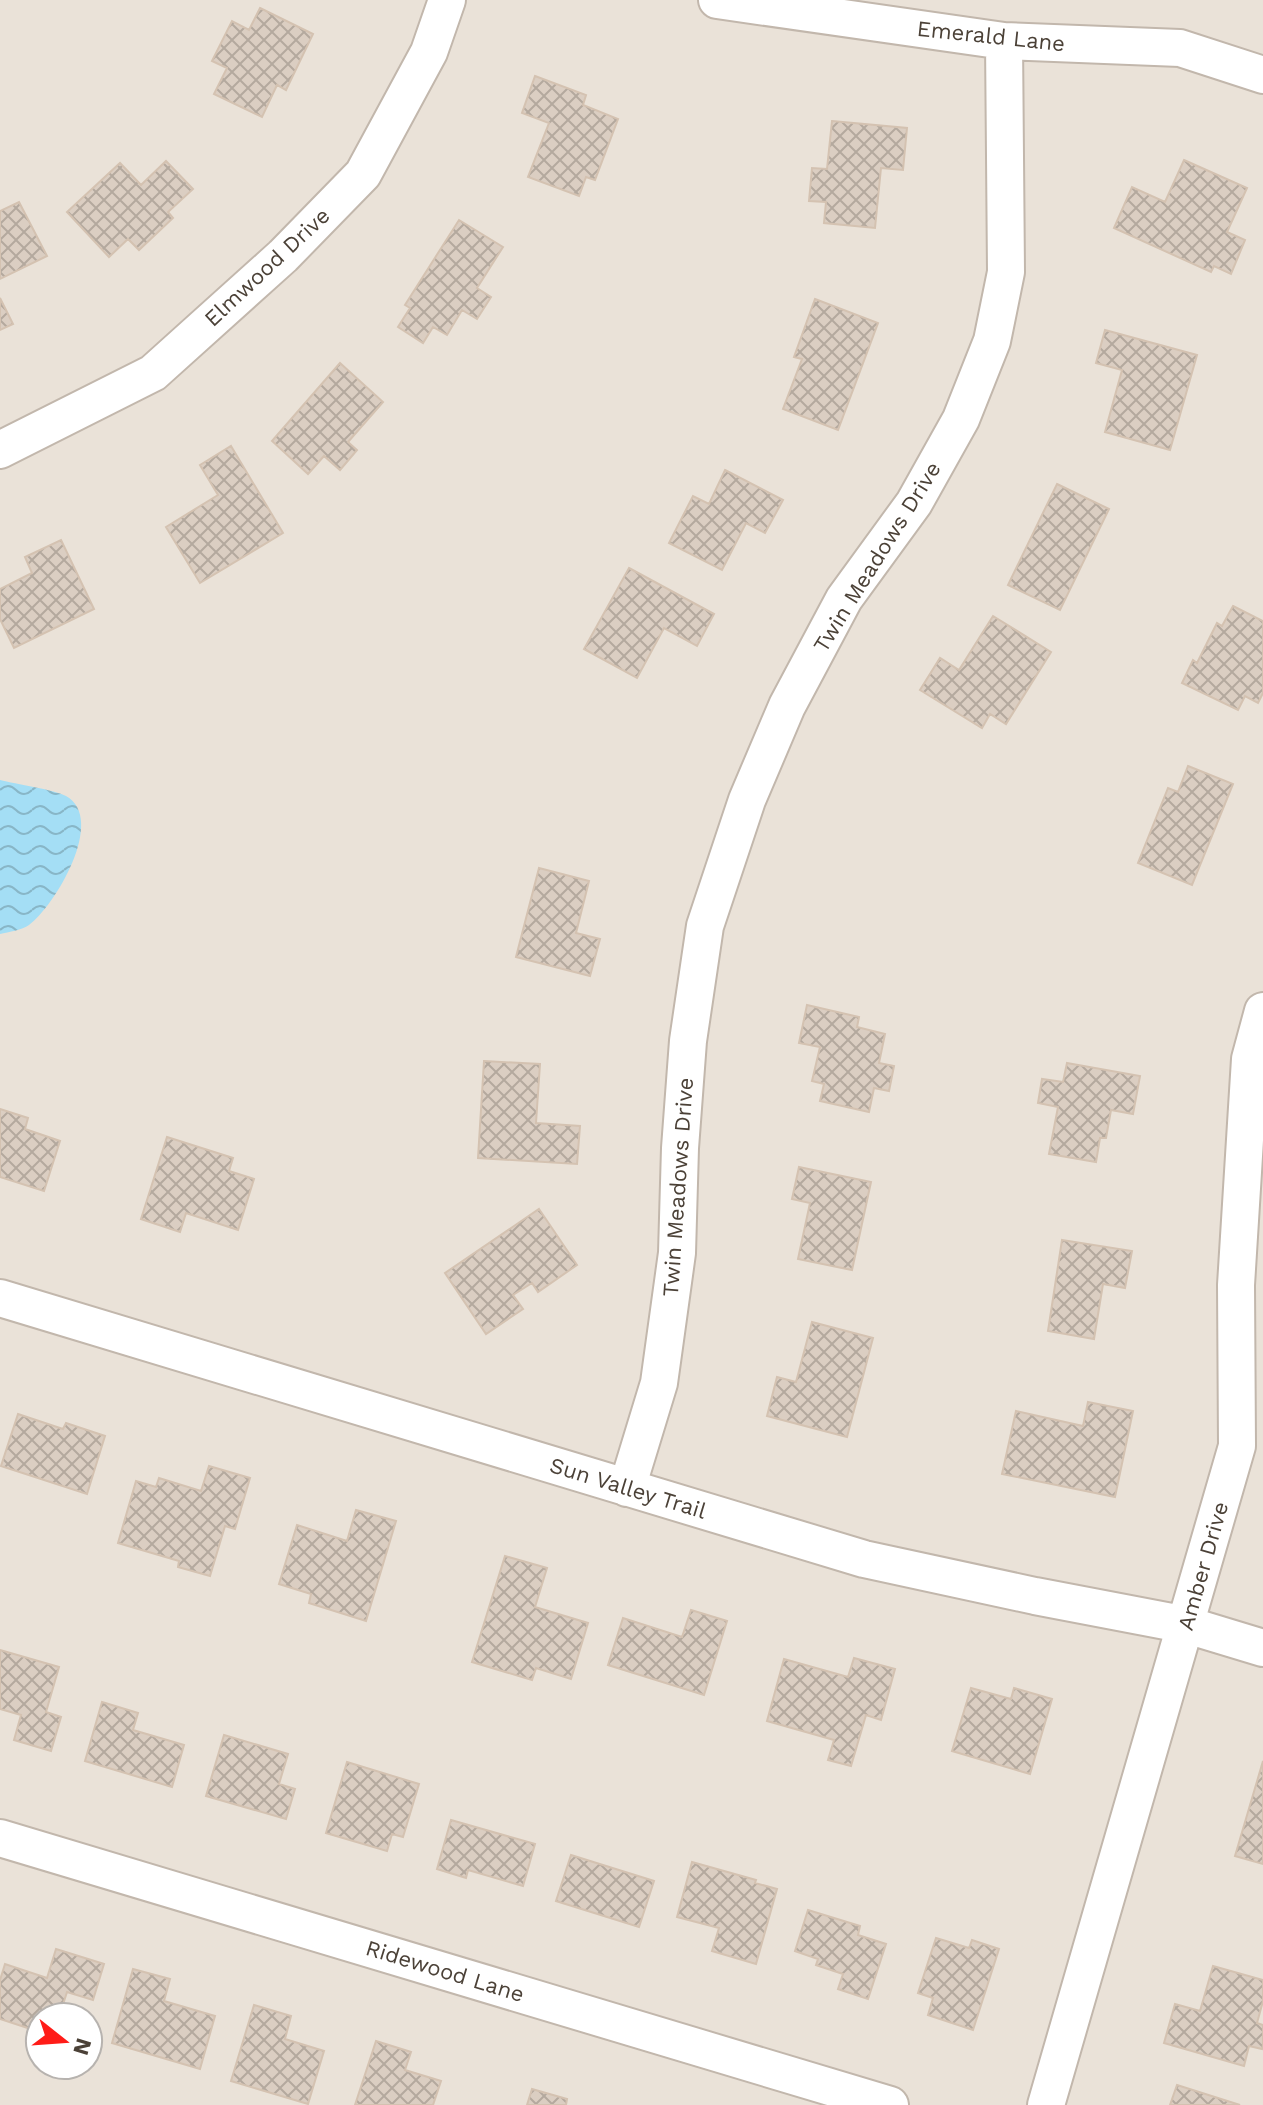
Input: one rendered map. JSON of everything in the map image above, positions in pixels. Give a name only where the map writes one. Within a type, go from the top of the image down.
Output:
[{"type":"street","name":"Elmwood Drive","points":[[0,450],[153,373],[283,256],[363,174],[429,52],[447,0]]},
{"type":"street","name":"Emerald Lane","points":[[717,0],[1004,41],[1180,48],[1263,75]]},
{"type":"street","name":"Twin Meadows Drive","points":[[627,1488],[659,1383],[677,1253],[680,1148],[688,1041],[705,926],[747,800],[787,706],[844,599],[914,503],[961,419],[992,341],[1006,272],[1004,41]]},
{"type":"street","name":"Amber Drive","points":[[1046,2105],[1237,1446],[1236,1285],[1250,1059],[1263,1011]]},
{"type":"street","name":"Sun Valley Trail","points":[[0,1298],[864,1559],[1187,1625],[1263,1648]]},
{"type":"street","name":"Ridewood Lane","points":[[0,1838],[890,2105]]},
{"type":"shaded area","points":[[0,0],[1263,0],[1263,2105],[0,2105]]},
{"type":"water","points":[[0,780],[66,796],[77,807],[81,823],[73,862],[52,900],[29,925],[0,934]]},
{"type":"building","points":[[260,8],[313,34],[286,90],[277,85],[262,117],[214,94],[227,68],[212,61],[232,21],[249,30]]},
{"type":"building","points":[[535,76],[586,95],[583,105],[618,119],[595,180],[586,177],[579,196],[528,177],[549,123],[522,113]]},
{"type":"building","points":[[832,121],[907,128],[903,170],[881,168],[875,228],[824,223],[826,202],[809,201],[812,168],[827,169]]},
{"type":"building","points":[[1184,160],[1247,188],[1227,232],[1245,240],[1231,274],[1214,266],[1211,272],[1114,228],[1132,187],[1165,202]]},
{"type":"building","points":[[166,161],[193,189],[168,212],[173,218],[139,250],[128,239],[109,257],[67,212],[120,163],[141,185]]},
{"type":"building","points":[[19,202],[47,256],[0,279],[0,211]]},
{"type":"building","points":[[459,220],[503,247],[477,288],[491,297],[477,319],[462,310],[447,335],[433,327],[423,343],[398,327],[410,308],[405,305]]},
{"type":"building","points":[[0,298],[13,324],[0,330]]},
{"type":"building","points":[[815,299],[878,323],[838,430],[783,409],[802,359],[794,357]]},
{"type":"building","points":[[1105,330],[1197,355],[1170,450],[1105,432],[1122,370],[1096,363]]},
{"type":"building","points":[[340,363],[383,402],[348,442],[357,450],[340,470],[324,456],[308,474],[272,441]]},
{"type":"building","points":[[231,446],[283,533],[200,583],[166,527],[218,495],[200,465]]},
{"type":"building","points":[[725,470],[783,500],[765,533],[746,523],[722,570],[669,543],[693,496],[709,504]]},
{"type":"building","points":[[1057,484],[1109,509],[1060,610],[1008,585]]},
{"type":"building","points":[[61,540],[94,609],[14,648],[0,619],[0,589],[32,573],[25,557]]},
{"type":"building","points":[[629,568],[714,614],[697,646],[664,628],[637,678],[584,649]]},
{"type":"building","points":[[1233,606],[1263,621],[1263,693],[1258,703],[1245,696],[1238,710],[1182,683],[1193,660],[1197,663],[1217,623],[1222,626]]},
{"type":"building","points":[[993,616],[1051,652],[1006,724],[990,714],[982,728],[920,690],[940,658],[959,670]]},
{"type":"building","points":[[1188,766],[1233,784],[1192,885],[1138,863],[1168,788],[1178,792]]},
{"type":"building","points":[[539,868],[589,881],[576,933],[600,939],[590,976],[516,957]]},
{"type":"building","points":[[807,1005],[859,1017],[857,1027],[885,1034],[879,1063],[894,1066],[889,1091],[874,1088],[869,1112],[820,1101],[824,1084],[812,1081],[820,1047],[799,1043]]},
{"type":"building","points":[[484,1061],[540,1064],[536,1123],[580,1126],[577,1164],[478,1158]]},
{"type":"building","points":[[1067,1063],[1140,1076],[1133,1114],[1111,1110],[1106,1138],[1100,1138],[1096,1162],[1049,1154],[1058,1107],[1038,1103],[1042,1079],[1063,1082]]},
{"type":"building","points":[[0,1109],[28,1118],[25,1129],[60,1141],[44,1191],[0,1177]]},
{"type":"building","points":[[167,1137],[233,1158],[229,1171],[254,1179],[238,1230],[186,1213],[180,1232],[141,1219]]},
{"type":"building","points":[[799,1167],[871,1182],[852,1270],[798,1259],[810,1203],[792,1199]]},
{"type":"building","points":[[539,1209],[577,1265],[538,1292],[532,1283],[513,1295],[523,1309],[486,1334],[445,1273]]},
{"type":"building","points":[[1062,1240],[1132,1251],[1125,1288],[1103,1284],[1094,1339],[1048,1331]]},
{"type":"building","points":[[812,1322],[873,1338],[847,1437],[767,1416],[777,1377],[796,1382]]},
{"type":"building","points":[[1088,1402],[1133,1411],[1115,1497],[1002,1474],[1016,1411],[1083,1426]]},
{"type":"building","points":[[18,1414],[63,1429],[66,1423],[105,1436],[87,1494],[1,1466]]},
{"type":"building","points":[[209,1466],[250,1478],[235,1529],[225,1526],[210,1576],[178,1567],[179,1561],[118,1543],[136,1481],[156,1487],[159,1478],[201,1491]]},
{"type":"building","points":[[356,1510],[396,1521],[366,1621],[309,1603],[311,1594],[279,1584],[297,1525],[347,1541]]},
{"type":"building","points":[[505,1556],[547,1568],[535,1607],[588,1623],[571,1679],[536,1668],[532,1680],[472,1662]]},
{"type":"building","points":[[691,1610],[727,1621],[704,1695],[608,1665],[623,1618],[682,1637]]},
{"type":"building","points":[[0,1650],[59,1667],[46,1712],[61,1717],[51,1751],[14,1740],[21,1715],[0,1709]]},
{"type":"building","points":[[854,1658],[895,1669],[881,1720],[866,1715],[851,1766],[828,1760],[834,1740],[767,1721],[784,1659],[848,1677]]},
{"type":"building","points":[[971,1688],[1011,1699],[1014,1688],[1052,1699],[1030,1774],[952,1751]]},
{"type":"building","points":[[102,1702],[138,1713],[133,1730],[184,1745],[172,1787],[85,1761]]},
{"type":"building","points":[[224,1735],[288,1754],[279,1784],[295,1789],[286,1819],[206,1796]]},
{"type":"building","points":[[1263,1761],[1263,1864],[1235,1856]]},
{"type":"building","points":[[347,1762],[419,1784],[403,1837],[392,1834],[387,1851],[326,1833]]},
{"type":"building","points":[[451,1820],[535,1844],[523,1886],[468,1870],[466,1878],[437,1869]]},
{"type":"building","points":[[571,1855],[654,1881],[639,1927],[556,1901]]},
{"type":"building","points":[[692,1862],[777,1889],[756,1964],[712,1951],[719,1928],[677,1917]]},
{"type":"building","points":[[808,1910],[860,1926],[858,1935],[886,1944],[868,1999],[838,1989],[843,1974],[816,1965],[818,1959],[795,1951]]},
{"type":"building","points":[[936,1938],[969,1948],[972,1940],[999,1949],[973,2030],[928,2015],[933,1998],[918,1993]]},
{"type":"building","points":[[56,1949],[104,1964],[93,2000],[67,1992],[64,2001],[24,2001],[24,2027],[0,2019],[0,1980],[5,1964],[47,1978]]},
{"type":"building","points":[[1213,1966],[1263,1980],[1263,2001],[1257,2023],[1263,2025],[1263,2045],[1262,2049],[1249,2046],[1244,2066],[1164,2043],[1175,2004],[1200,2011]]},
{"type":"building","points":[[133,1969],[170,1979],[164,2001],[215,2016],[200,2069],[112,2043]]},
{"type":"building","points":[[254,2005],[291,2016],[285,2039],[324,2051],[308,2104],[231,2081]]},
{"type":"building","points":[[376,2041],[411,2052],[405,2070],[441,2081],[433,2105],[355,2105]]},
{"type":"building","points":[[1177,2085],[1240,2105],[1170,2105]]},
{"type":"building","points":[[532,2089],[567,2099],[566,2105],[527,2105]]}]
